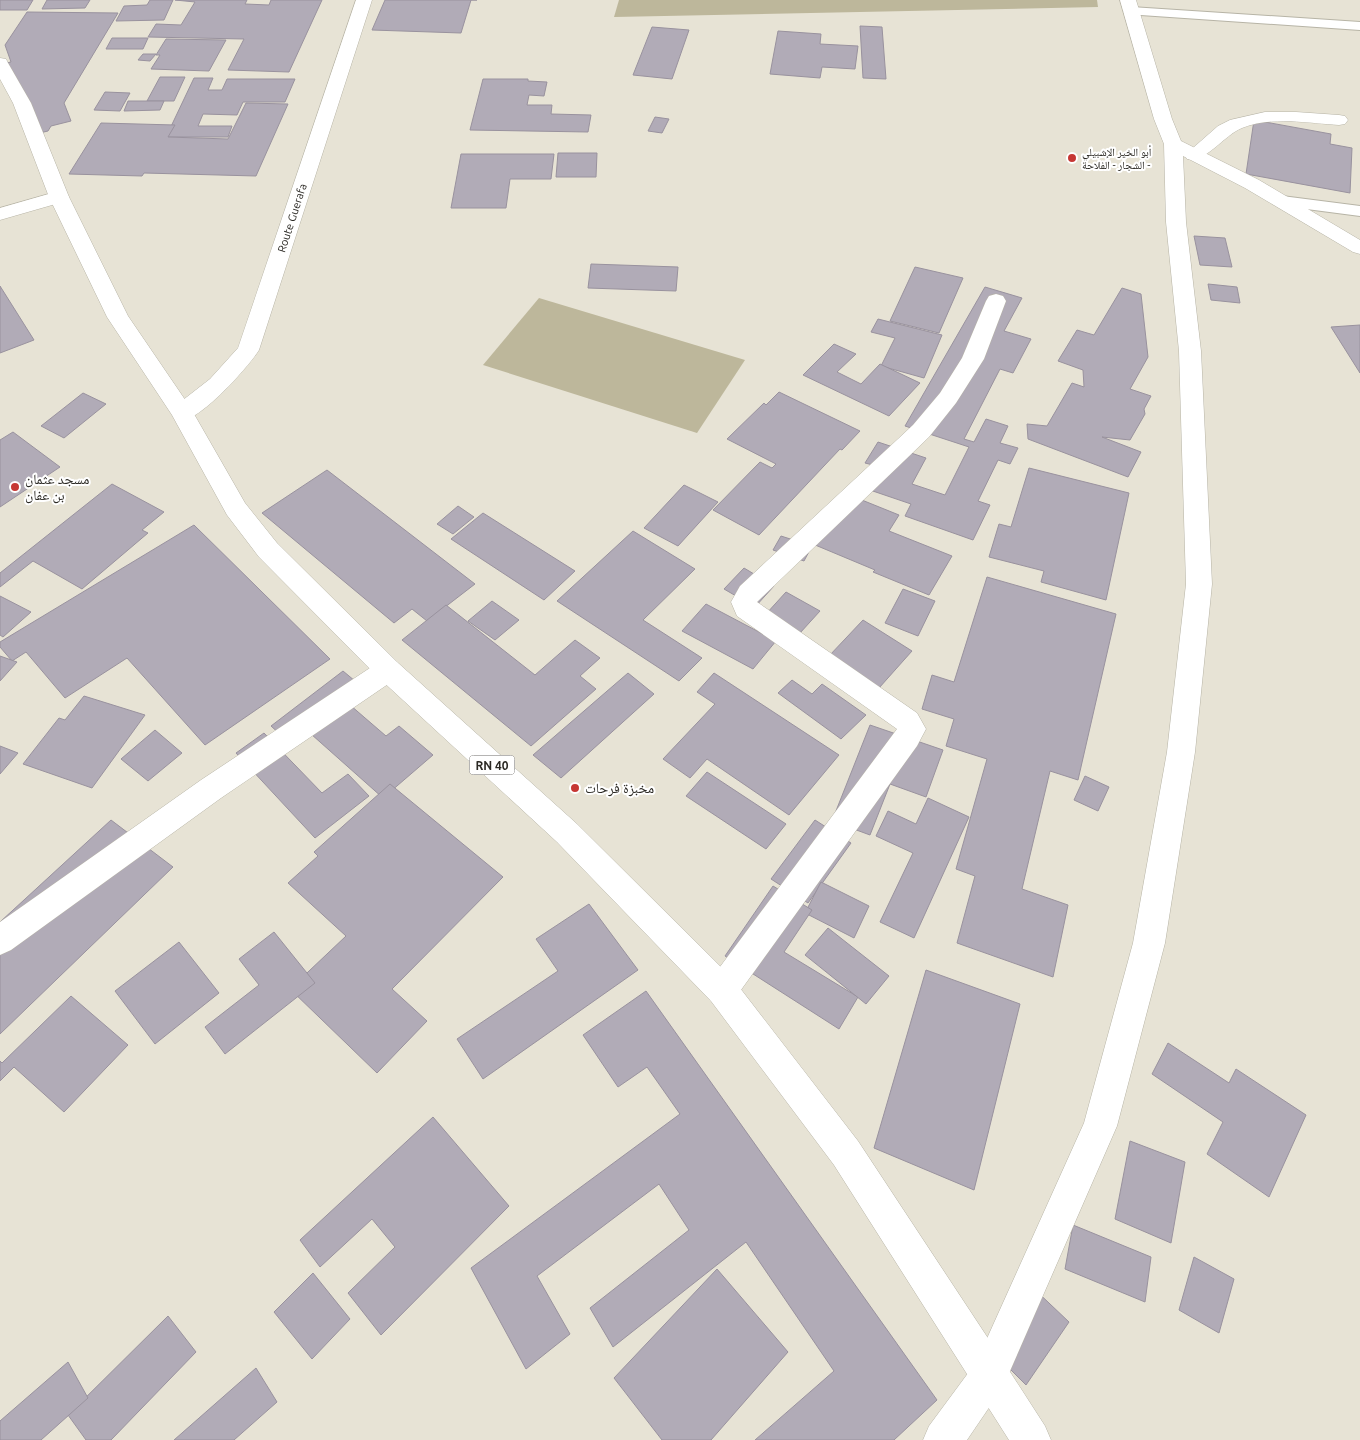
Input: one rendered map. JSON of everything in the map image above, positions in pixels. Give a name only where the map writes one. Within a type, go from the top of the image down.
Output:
[{"type":"street","name":"Route Guerafa","points":[[182,412],[218,386],[235,369],[248,350],[364,0]]},
{"type":"street","points":[[1130,6],[1163,120],[1184,149],[1282,201],[1360,248]]},
{"type":"street","name":"RN 40","points":[[1,69],[22,102],[59,197],[118,316],[182,412],[236,509],[268,550],[388,670],[567,833],[722,990],[846,1153],[1031,1440]]},
{"type":"street","points":[[1184,149],[1243,121],[1292,117],[1339,120]]},
{"type":"street","points":[[943,1440],[990,1374],[1100,1126],[1148,943],[1181,752],[1200,584],[1190,351],[1176,222],[1184,149]]},
{"type":"street","points":[[0,214],[59,197]]},
{"type":"street","points":[[722,990],[912,729],[907,721],[746,609],[744,602],[749,593],[921,431],[948,398],[974,359],[996,301]]},
{"type":"street","points":[[0,940],[211,789],[388,670]]},
{"type":"lane","points":[[1130,6],[1360,26]]},
{"type":"lane","points":[[1282,201],[1360,211]]},
{"type":"shaded area","points":[[619,0],[1097,0],[1098,7],[614,17]]},
{"type":"shaded area","points":[[539,298],[745,360],[697,433],[483,365]]},
{"type":"building","points":[[0,0],[33,0],[27,10],[0,10]]},
{"type":"building","points":[[47,0],[90,0],[85,8],[42,9]]},
{"type":"building","points":[[150,0],[173,0],[164,20],[116,21],[124,6],[147,5]]},
{"type":"building","points":[[175,0],[247,0],[245,4],[269,5],[271,0],[322,0],[289,72],[228,70],[244,39],[148,37],[156,24],[181,25],[195,2]]},
{"type":"building","points":[[385,0],[471,0],[461,33],[372,30]]},
{"type":"building","points":[[27,12],[118,13],[64,103],[71,121],[51,126],[48,131],[27,136],[1,64],[11,62],[5,45]]},
{"type":"building","points":[[860,26],[882,27],[886,79],[863,78]]},
{"type":"building","points":[[652,27],[689,30],[672,79],[633,75]]},
{"type":"building","points":[[778,31],[821,34],[820,44],[858,46],[855,69],[822,67],[820,78],[770,74]]},
{"type":"building","points":[[112,38],[148,38],[143,49],[106,49]]},
{"type":"building","points":[[166,39],[226,40],[209,71],[151,69],[160,55],[156,55]]},
{"type":"building","points":[[143,54],[156,54],[150,61],[138,60]]},
{"type":"building","points":[[160,77],[185,77],[174,101],[147,101]]},
{"type":"building","points":[[194,78],[213,78],[208,90],[222,90],[227,79],[295,79],[285,102],[243,102],[237,115],[203,114],[198,126],[232,126],[228,137],[166,137]]},
{"type":"building","points":[[483,79],[528,79],[528,81],[547,82],[544,96],[529,95],[527,105],[552,105],[551,114],[591,115],[588,132],[470,130]]},
{"type":"building","points":[[105,92],[130,93],[120,111],[94,110]]},
{"type":"building","points":[[128,101],[164,101],[160,110],[124,111]]},
{"type":"building","points":[[246,103],[288,104],[256,176],[144,173],[142,176],[69,174],[101,123],[175,125],[168,137],[228,139]]},
{"type":"building","points":[[655,117],[669,119],[662,133],[648,131]]},
{"type":"building","points":[[1254,120],[1331,134],[1330,144],[1352,148],[1350,193],[1246,174]]},
{"type":"building","points":[[558,153],[597,153],[596,177],[556,177]]},
{"type":"building","points":[[461,154],[554,154],[551,179],[510,179],[506,208],[451,208]]},
{"type":"building","points":[[1194,236],[1225,238],[1232,267],[1200,265]]},
{"type":"building","points":[[591,264],[678,267],[676,291],[588,288]]},
{"type":"building","points":[[915,267],[963,278],[939,333],[890,321]]},
{"type":"building","points":[[1208,284],[1237,287],[1240,303],[1211,300]]},
{"type":"building","points":[[0,286],[34,340],[0,353]]},
{"type":"building","points":[[985,287],[1022,298],[1004,331],[1031,339],[1013,373],[1000,369],[964,439],[974,442],[986,419],[1008,426],[1000,443],[1018,448],[1010,464],[998,460],[978,501],[990,505],[973,540],[905,516],[911,504],[864,488],[877,466],[865,463],[878,442],[926,458],[912,484],[945,495],[969,447],[905,426]]},
{"type":"building","points":[[1122,288],[1141,294],[1148,357],[1130,389],[1151,396],[1144,409],[1145,414],[1130,440],[1102,437],[1141,452],[1128,477],[1028,439],[1027,424],[1047,426],[1072,383],[1084,387],[1083,370],[1058,361],[1077,330],[1094,335]]},
{"type":"building","points":[[878,319],[942,335],[924,378],[881,366],[895,338],[871,332]]},
{"type":"building","points":[[1360,325],[1360,373],[1331,327]]},
{"type":"building","points":[[834,344],[856,354],[837,372],[861,384],[880,364],[920,383],[889,416],[803,375]]},
{"type":"building","points":[[779,392],[860,431],[842,450],[840,449],[759,535],[713,510],[760,462],[772,468],[776,464],[727,439],[764,403],[766,405]]},
{"type":"building","points":[[83,393],[106,404],[64,438],[41,426]]},
{"type":"building","name":"مسجد عثمان بن عفان","points":[[13,432],[60,467],[0,507],[0,440]]},
{"type":"building","points":[[1029,468],[1129,493],[1106,600],[1041,582],[1044,571],[989,557],[999,524],[1011,527]]},
{"type":"building","points":[[327,470],[475,584],[427,621],[412,609],[394,623],[262,513]]},
{"type":"building","points":[[112,484],[164,512],[142,530],[148,533],[82,589],[33,561],[0,587],[0,573]]},
{"type":"building","points":[[684,485],[718,502],[678,546],[644,528]]},
{"type":"building","points":[[842,492],[899,515],[889,531],[952,556],[929,595],[808,542]]},
{"type":"building","points":[[458,506],[474,517],[453,534],[437,524]]},
{"type":"building","points":[[483,513],[575,571],[544,600],[451,539]]},
{"type":"building","points":[[194,525],[330,659],[205,745],[127,658],[65,698],[26,652],[12,661],[0,647],[0,642]]},
{"type":"building","points":[[633,531],[695,569],[643,620],[702,658],[679,681],[557,601]]},
{"type":"building","points":[[781,536],[812,546],[804,561],[773,550]]},
{"type":"building","points":[[744,568],[774,586],[755,607],[724,589]]},
{"type":"building","points":[[987,577],[1116,614],[1078,780],[1050,771],[1022,889],[1068,905],[1053,977],[957,943],[975,876],[956,869],[987,759],[946,746],[954,719],[922,709],[932,675],[954,682]]},
{"type":"building","points":[[903,589],[935,601],[918,636],[885,623]]},
{"type":"building","points":[[786,592],[820,611],[800,633],[766,614]]},
{"type":"building","points":[[0,596],[31,612],[3,637],[0,635]]},
{"type":"building","points":[[492,601],[519,620],[495,640],[468,621]]},
{"type":"building","points":[[706,604],[776,641],[753,669],[682,631]]},
{"type":"building","points":[[446,605],[535,675],[575,640],[600,658],[580,676],[596,689],[531,746],[402,640]]},
{"type":"building","points":[[863,620],[912,651],[879,688],[829,656]]},
{"type":"building","points":[[0,656],[17,662],[0,681]]},
{"type":"building","points":[[343,671],[367,691],[350,705],[386,736],[399,726],[433,755],[383,798],[311,734],[294,747],[271,726]]},
{"type":"building","points":[[628,673],[654,694],[561,778],[533,755]]},
{"type":"building","points":[[714,673],[839,755],[789,815],[707,759],[690,778],[663,759],[715,704],[697,692]]},
{"type":"building","points":[[792,680],[812,694],[822,684],[866,715],[841,739],[778,693]]},
{"type":"building","points":[[84,696],[145,715],[92,788],[23,764],[59,718],[65,720]]},
{"type":"building","points":[[870,725],[943,750],[926,797],[890,784],[870,835],[832,821]]},
{"type":"building","points":[[155,730],[182,753],[148,781],[121,759]]},
{"type":"building","points":[[264,733],[322,793],[348,774],[369,796],[315,838],[236,753]]},
{"type":"building","points":[[0,746],[18,753],[0,774]]},
{"type":"building","points":[[707,772],[786,824],[766,849],[686,796]]},
{"type":"building","points":[[1085,776],[1109,787],[1098,811],[1074,800]]},
{"type":"building","points":[[390,784],[503,877],[392,989],[427,1021],[377,1073],[290,989],[346,936],[288,883],[318,856],[314,852]]},
{"type":"building","points":[[928,798],[969,817],[914,938],[880,922],[913,853],[876,836],[888,811],[916,824]]},
{"type":"building","points":[[111,820],[173,867],[0,1034],[0,922]]},
{"type":"building","points":[[815,820],[851,843],[808,903],[771,879]]},
{"type":"building","points":[[821,882],[869,906],[854,938],[805,913]]},
{"type":"building","points":[[773,886],[812,910],[784,952],[858,997],[839,1029],[725,956]]},
{"type":"building","points":[[589,904],[638,970],[483,1079],[457,1039],[558,971],[536,939]]},
{"type":"building","points":[[828,928],[889,976],[866,1004],[805,955]]},
{"type":"building","points":[[274,932],[315,983],[225,1054],[205,1027],[259,985],[239,959]]},
{"type":"building","points":[[179,942],[219,993],[155,1044],[115,991]]},
{"type":"building","points":[[926,970],[1020,1004],[974,1190],[874,1148]]},
{"type":"building","points":[[646,991],[937,1400],[894,1440],[755,1440],[834,1371],[746,1242],[613,1347],[590,1308],[689,1230],[659,1184],[537,1276],[570,1334],[526,1369],[471,1268],[680,1114],[647,1067],[618,1087],[583,1035]]},
{"type":"building","points":[[71,996],[128,1045],[64,1112],[14,1067],[0,1081],[0,1061],[2,1063]]},
{"type":"building","points":[[1168,1043],[1229,1083],[1236,1069],[1306,1115],[1269,1197],[1207,1154],[1223,1122],[1152,1074]]},
{"type":"building","points":[[433,1117],[509,1206],[381,1335],[348,1293],[395,1247],[372,1219],[320,1267],[300,1240]]},
{"type":"building","points":[[1130,1141],[1185,1162],[1171,1243],[1115,1219]]},
{"type":"building","points":[[1073,1225],[1151,1257],[1145,1302],[1065,1269]]},
{"type":"building","points":[[1194,1257],[1234,1279],[1219,1333],[1179,1310]]},
{"type":"building","points":[[717,1269],[788,1352],[711,1440],[662,1440],[614,1378]]},
{"type":"building","points":[[313,1273],[350,1319],[312,1359],[274,1312]]},
{"type":"building","points":[[1030,1285],[1069,1322],[1026,1385],[986,1345]]},
{"type":"building","points":[[168,1316],[196,1352],[111,1440],[86,1440],[68,1415]]},
{"type":"building","points":[[68,1362],[88,1398],[41,1440],[0,1440],[0,1421]]},
{"type":"building","points":[[256,1368],[277,1402],[234,1440],[174,1440]]},
{"type":"place","name":"أبو الخير الإشبيلي الشجار - الفلاحة -","points":[[1072,158]]},
{"type":"place","name":"مسجد عثمان بن عفان","points":[[15,487]]},
{"type":"place","name":"مخبزة فرحات","points":[[575,788]]}]
